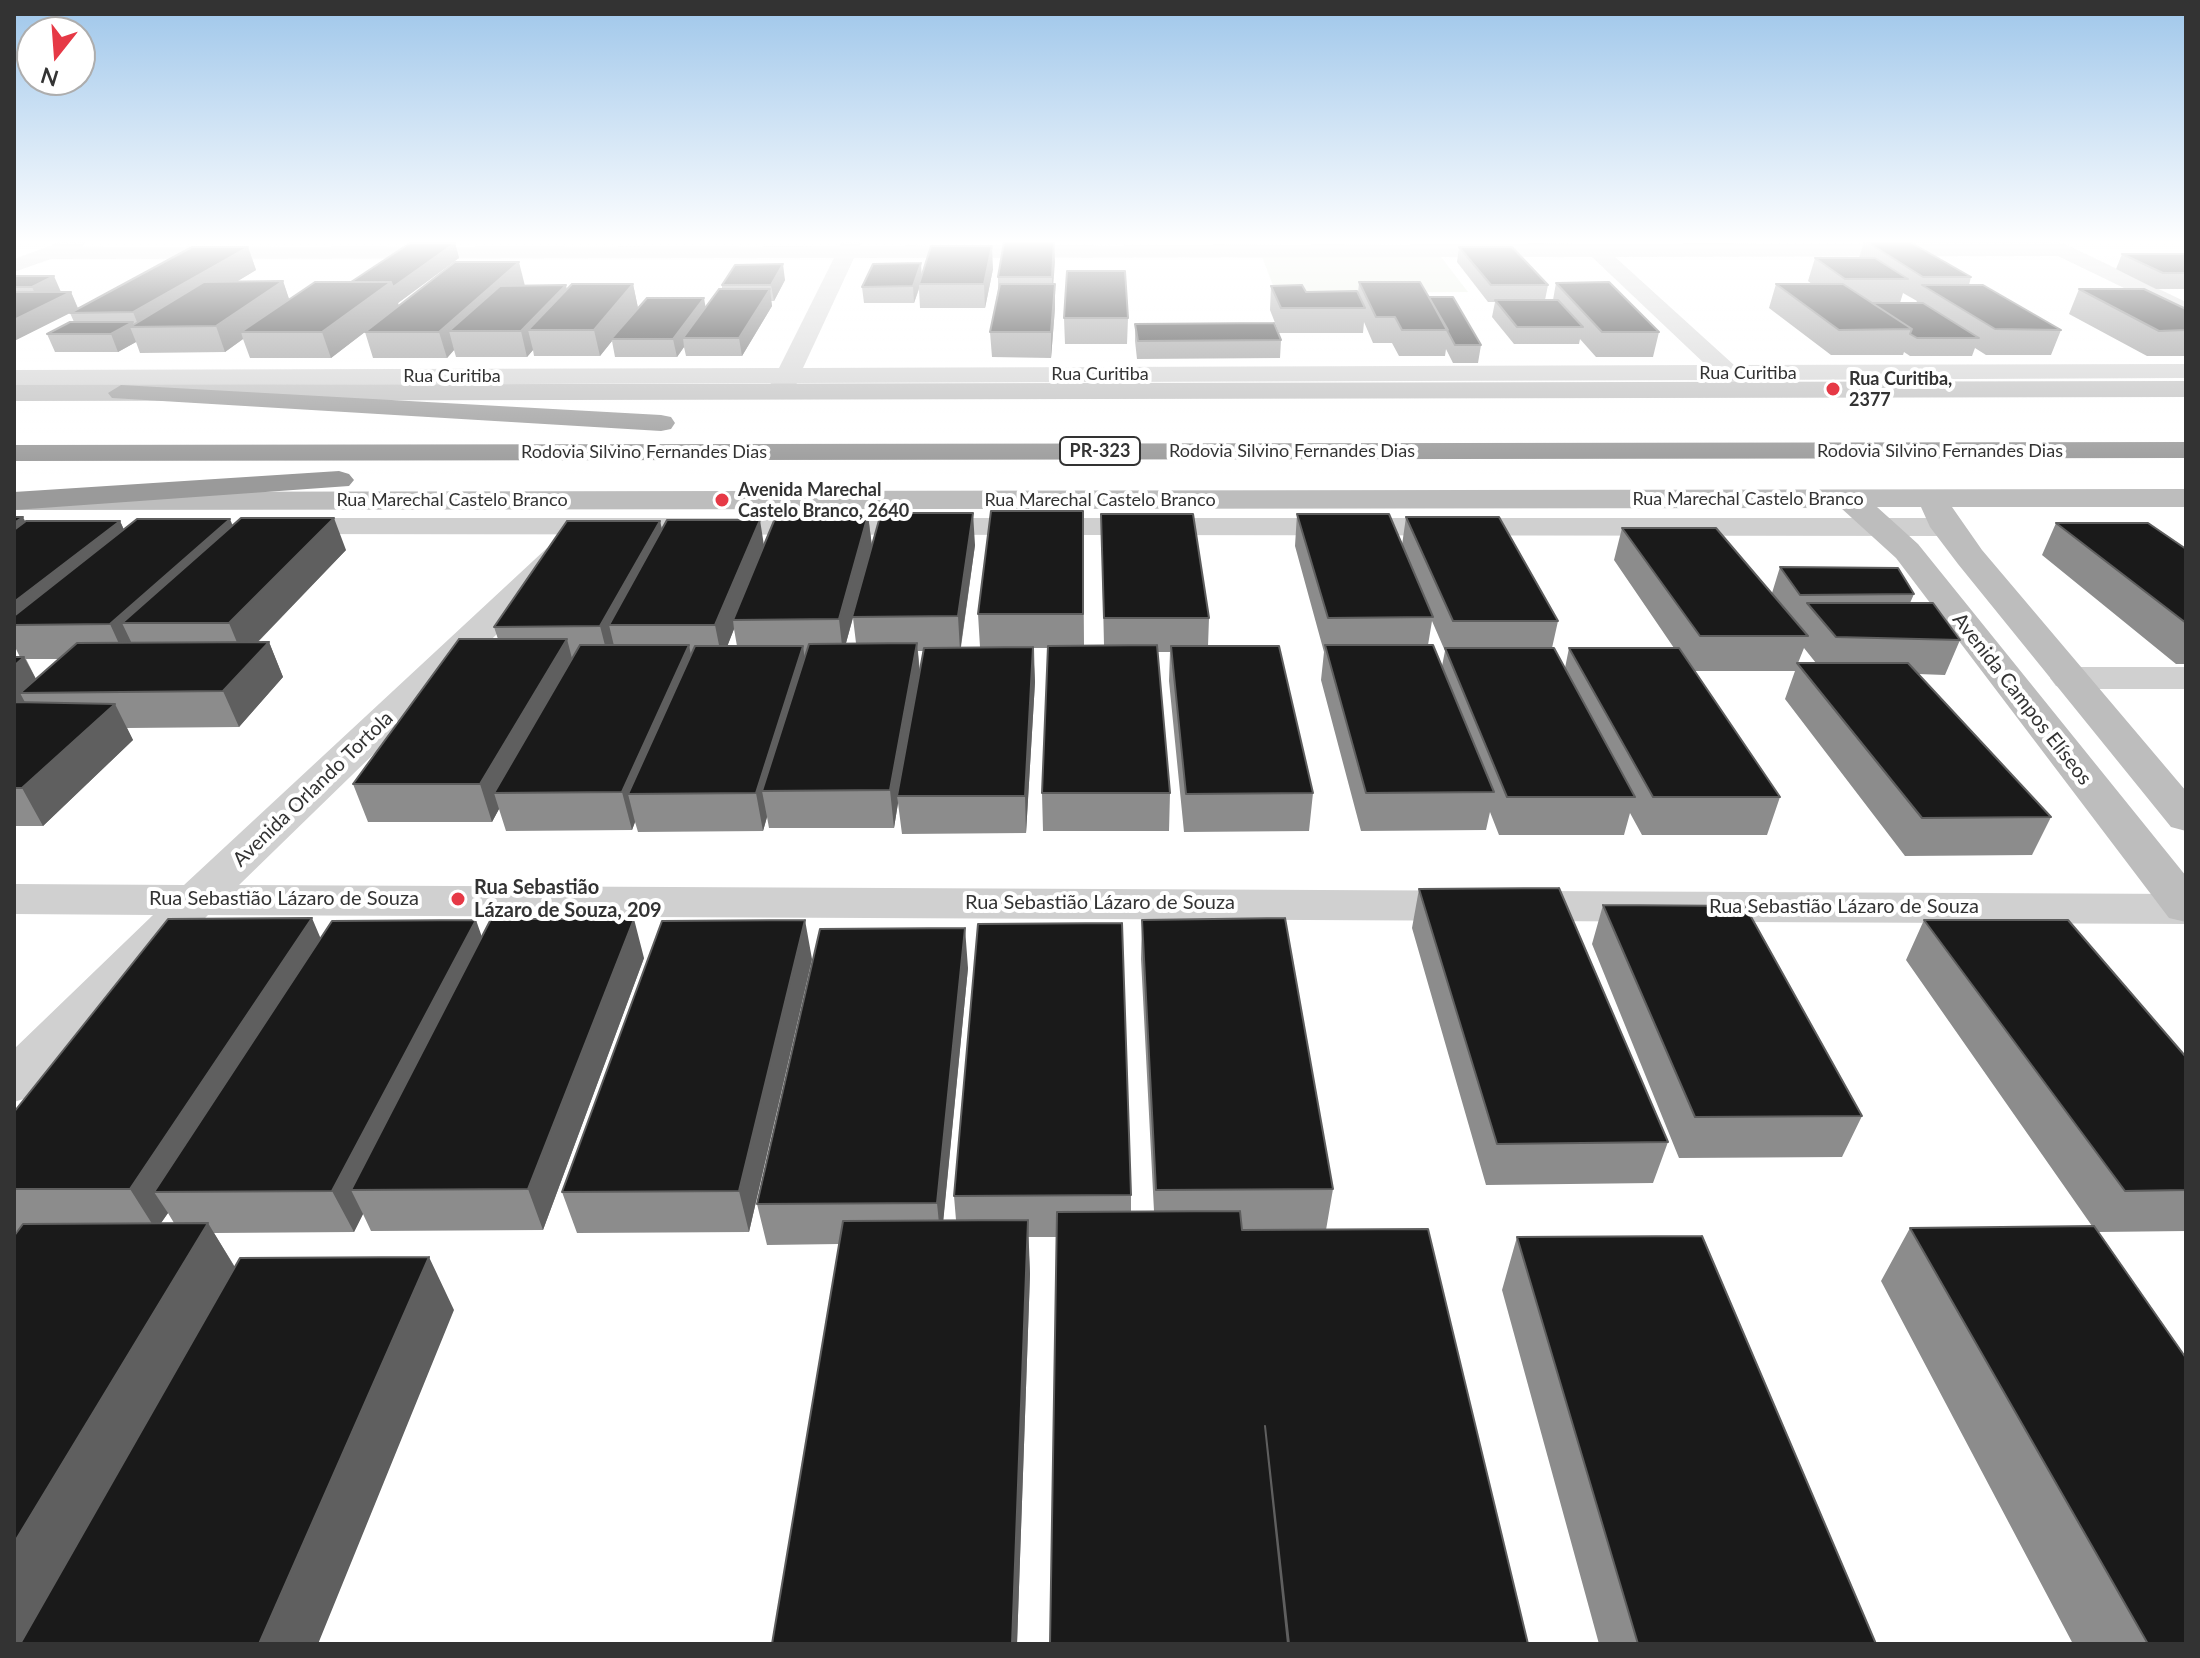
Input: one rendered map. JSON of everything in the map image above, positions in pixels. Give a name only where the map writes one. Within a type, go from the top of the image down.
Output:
[{"type":"highway","points":[[121,393],[689,424]]},
{"type":"highway","points":[[737,426],[972,442]]},
{"type":"highway","name":"Rodovia Silvino Fernandes Dias","points":[[14,453],[2186,432]]},
{"type":"highway","name":"Rodovia Silvino Fernandes Dias","points":[[14,435],[2186,450]]},
{"type":"highway","points":[[14,501],[972,442]]},
{"type":"street","points":[[784,383],[815,319]]},
{"type":"street","points":[[1672,319],[1738,381]]},
{"type":"street","name":"Rua Curitiba","points":[[1738,381],[2186,371]]},
{"type":"street","points":[[14,392],[25,378]]},
{"type":"street","name":"Rua Curitiba","points":[[25,378],[784,383],[1738,381],[2186,389]]},
{"type":"street","name":"Rua Curitiba","points":[[14,392],[784,383]]},
{"type":"street","name":"Rua Marechal Castelo Branco","points":[[14,501],[602,513],[1880,525],[1939,512],[2186,498]]},
{"type":"street","name":"Rua Marechal Castelo Branco","points":[[14,527],[602,513],[1849,499],[1939,512]]},
{"type":"street","name":"Avenida Campos Elíseos","points":[[1849,499],[1907,551],[2186,908]]},
{"type":"street","points":[[1939,512],[2069,678],[2186,818]]},
{"type":"street","name":"Avenida Orlando Tortola","points":[[14,1082],[197,899],[602,513]]},
{"type":"street","points":[[2069,678],[2186,678]]},
{"type":"street","name":"Rua Sebastião Lázaro de Souza","points":[[14,899],[2186,908]]},
{"type":"building","points":[[143,319],[226,319],[216,326],[130,327]]},
{"type":"building","points":[[260,319],[339,319],[322,332],[241,332]]},
{"type":"building","points":[[381,319],[453,319],[439,332],[365,332]]},
{"type":"building","points":[[462,319],[532,319],[521,331],[449,331]]},
{"type":"building","points":[[538,319],[603,319],[594,330],[528,330]]},
{"type":"building","points":[[628,319],[688,319],[673,339],[611,339]]},
{"type":"building","points":[[697,319],[751,319],[739,338],[683,338]]},
{"type":"building","points":[[993,319],[1052,319],[1051,332],[990,332]]},
{"type":"building","points":[[1396,319],[1442,319],[1448,330],[1402,330]]},
{"type":"building","points":[[1441,319],[1466,319],[1481,345],[1455,345]]},
{"type":"building","points":[[1511,319],[1576,319],[1583,327],[1517,327]]},
{"type":"building","points":[[1590,319],[1646,319],[1659,332],[1602,332]]},
{"type":"building","points":[[1824,319],[1897,319],[1912,329],[1839,330]]},
{"type":"building","points":[[1897,319],[1949,319],[1979,338],[1917,338],[1910,334],[1912,329]]},
{"type":"building","points":[[1979,319],[2043,319],[2061,330],[1995,329]]},
{"type":"building","points":[[2137,319],[2186,319],[2186,330],[2159,331]]},
{"type":"building","points":[[70,322],[133,322],[111,334],[47,334]]},
{"type":"building","points":[[1274,323],[1281,340],[1138,341],[1135,324]]},
{"type":"building","points":[[991,511],[1083,511],[1083,614],[978,614]]},
{"type":"building","points":[[881,513],[973,513],[958,616],[852,617]]},
{"type":"building","points":[[1101,514],[1193,514],[1209,618],[1104,618]]},
{"type":"building","points":[[1297,514],[1389,514],[1433,617],[1328,618]]},
{"type":"building","points":[[868,515],[839,619],[733,620],[776,516]]},
{"type":"building","points":[[1406,517],[1499,517],[1558,621],[1453,621]]},
{"type":"building","points":[[241,518],[334,518],[229,623],[122,623]]},
{"type":"building","points":[[137,519],[230,519],[110,624],[14,625],[14,616]]},
{"type":"building","points":[[667,520],[760,520],[715,625],[609,625]]},
{"type":"building","points":[[26,521],[120,521],[14,602],[14,530]]},
{"type":"building","points":[[567,521],[660,521],[600,626],[494,627]]},
{"type":"building","points":[[2056,523],[2148,523],[2186,549],[2186,623]]},
{"type":"building","points":[[1622,528],[1716,528],[1808,636],[1700,636]]},
{"type":"building","points":[[1780,567],[1898,568],[1914,594],[1800,595]]},
{"type":"building","points":[[1807,603],[1933,603],[1960,640],[1836,637]]},
{"type":"building","points":[[459,639],[567,639],[480,784],[353,784]]},
{"type":"building","points":[[269,642],[223,691],[20,693],[77,643]]},
{"type":"building","points":[[917,643],[890,790],[762,791],[809,644]]},
{"type":"building","points":[[580,645],[689,645],[622,792],[494,793]]},
{"type":"building","points":[[1157,645],[1170,793],[1042,793],[1048,646]]},
{"type":"building","points":[[1325,645],[1433,645],[1494,792],[1366,793]]},
{"type":"building","points":[[695,646],[803,646],[756,793],[628,794]]},
{"type":"building","points":[[1171,646],[1279,646],[1313,793],[1186,794]]},
{"type":"building","points":[[1033,647],[1025,796],[897,796],[924,648]]},
{"type":"building","points":[[1445,648],[1554,648],[1635,797],[1507,797]]},
{"type":"building","points":[[1569,648],[1679,648],[1780,797],[1653,797]]},
{"type":"building","points":[[14,657],[24,657],[14,666]]},
{"type":"building","points":[[1797,663],[1908,663],[2051,817],[1922,818]]},
{"type":"building","points":[[14,702],[115,704],[22,788],[14,788]]},
{"type":"building","points":[[1559,888],[1668,1142],[1497,1144],[1419,889]]},
{"type":"building","points":[[1603,905],[1745,906],[1862,1116],[1695,1117]]},
{"type":"building","points":[[312,918],[130,1189],[14,1189],[14,1112],[168,919]]},
{"type":"building","points":[[1285,918],[1333,1189],[1156,1190],[1142,920]]},
{"type":"building","points":[[491,919],[634,919],[528,1189],[351,1190]]},
{"type":"building","points":[[476,920],[332,1191],[154,1192],[332,921]]},
{"type":"building","points":[[805,920],[739,1191],[562,1192],[662,921]]},
{"type":"building","points":[[1924,920],[2068,920],[2186,1057],[2186,1190],[2125,1191]]},
{"type":"building","points":[[1122,923],[1131,1195],[954,1196],[978,924]]},
{"type":"building","points":[[965,928],[937,1203],[757,1204],[820,929]]},
{"type":"building","points":[[1240,1211],[1242,1230],[1428,1229],[1528,1644],[1289,1644],[1265,1426],[1288,1644],[1050,1644],[1057,1212]]},
{"type":"building","points":[[1028,1220],[1012,1644],[772,1644],[843,1221]]},
{"type":"building","points":[[208,1223],[14,1543],[14,1236],[23,1224]]},
{"type":"building","points":[[2094,1226],[2186,1358],[2186,1644],[2148,1644],[1910,1228]]},
{"type":"building","points":[[1702,1236],[1876,1644],[1638,1644],[1517,1237]]},
{"type":"building","points":[[429,1257],[259,1644],[20,1644],[240,1258]]},
{"type":"place","name":"Rua Curitiba, 2377","points":[[1833,389]]},
{"type":"place","name":"Avenida Marechal Castelo Branco, 2640","points":[[722,500]]},
{"type":"place","name":"Rua Sebastião Lázaro de Souza, 209","points":[[458,899]]}]
